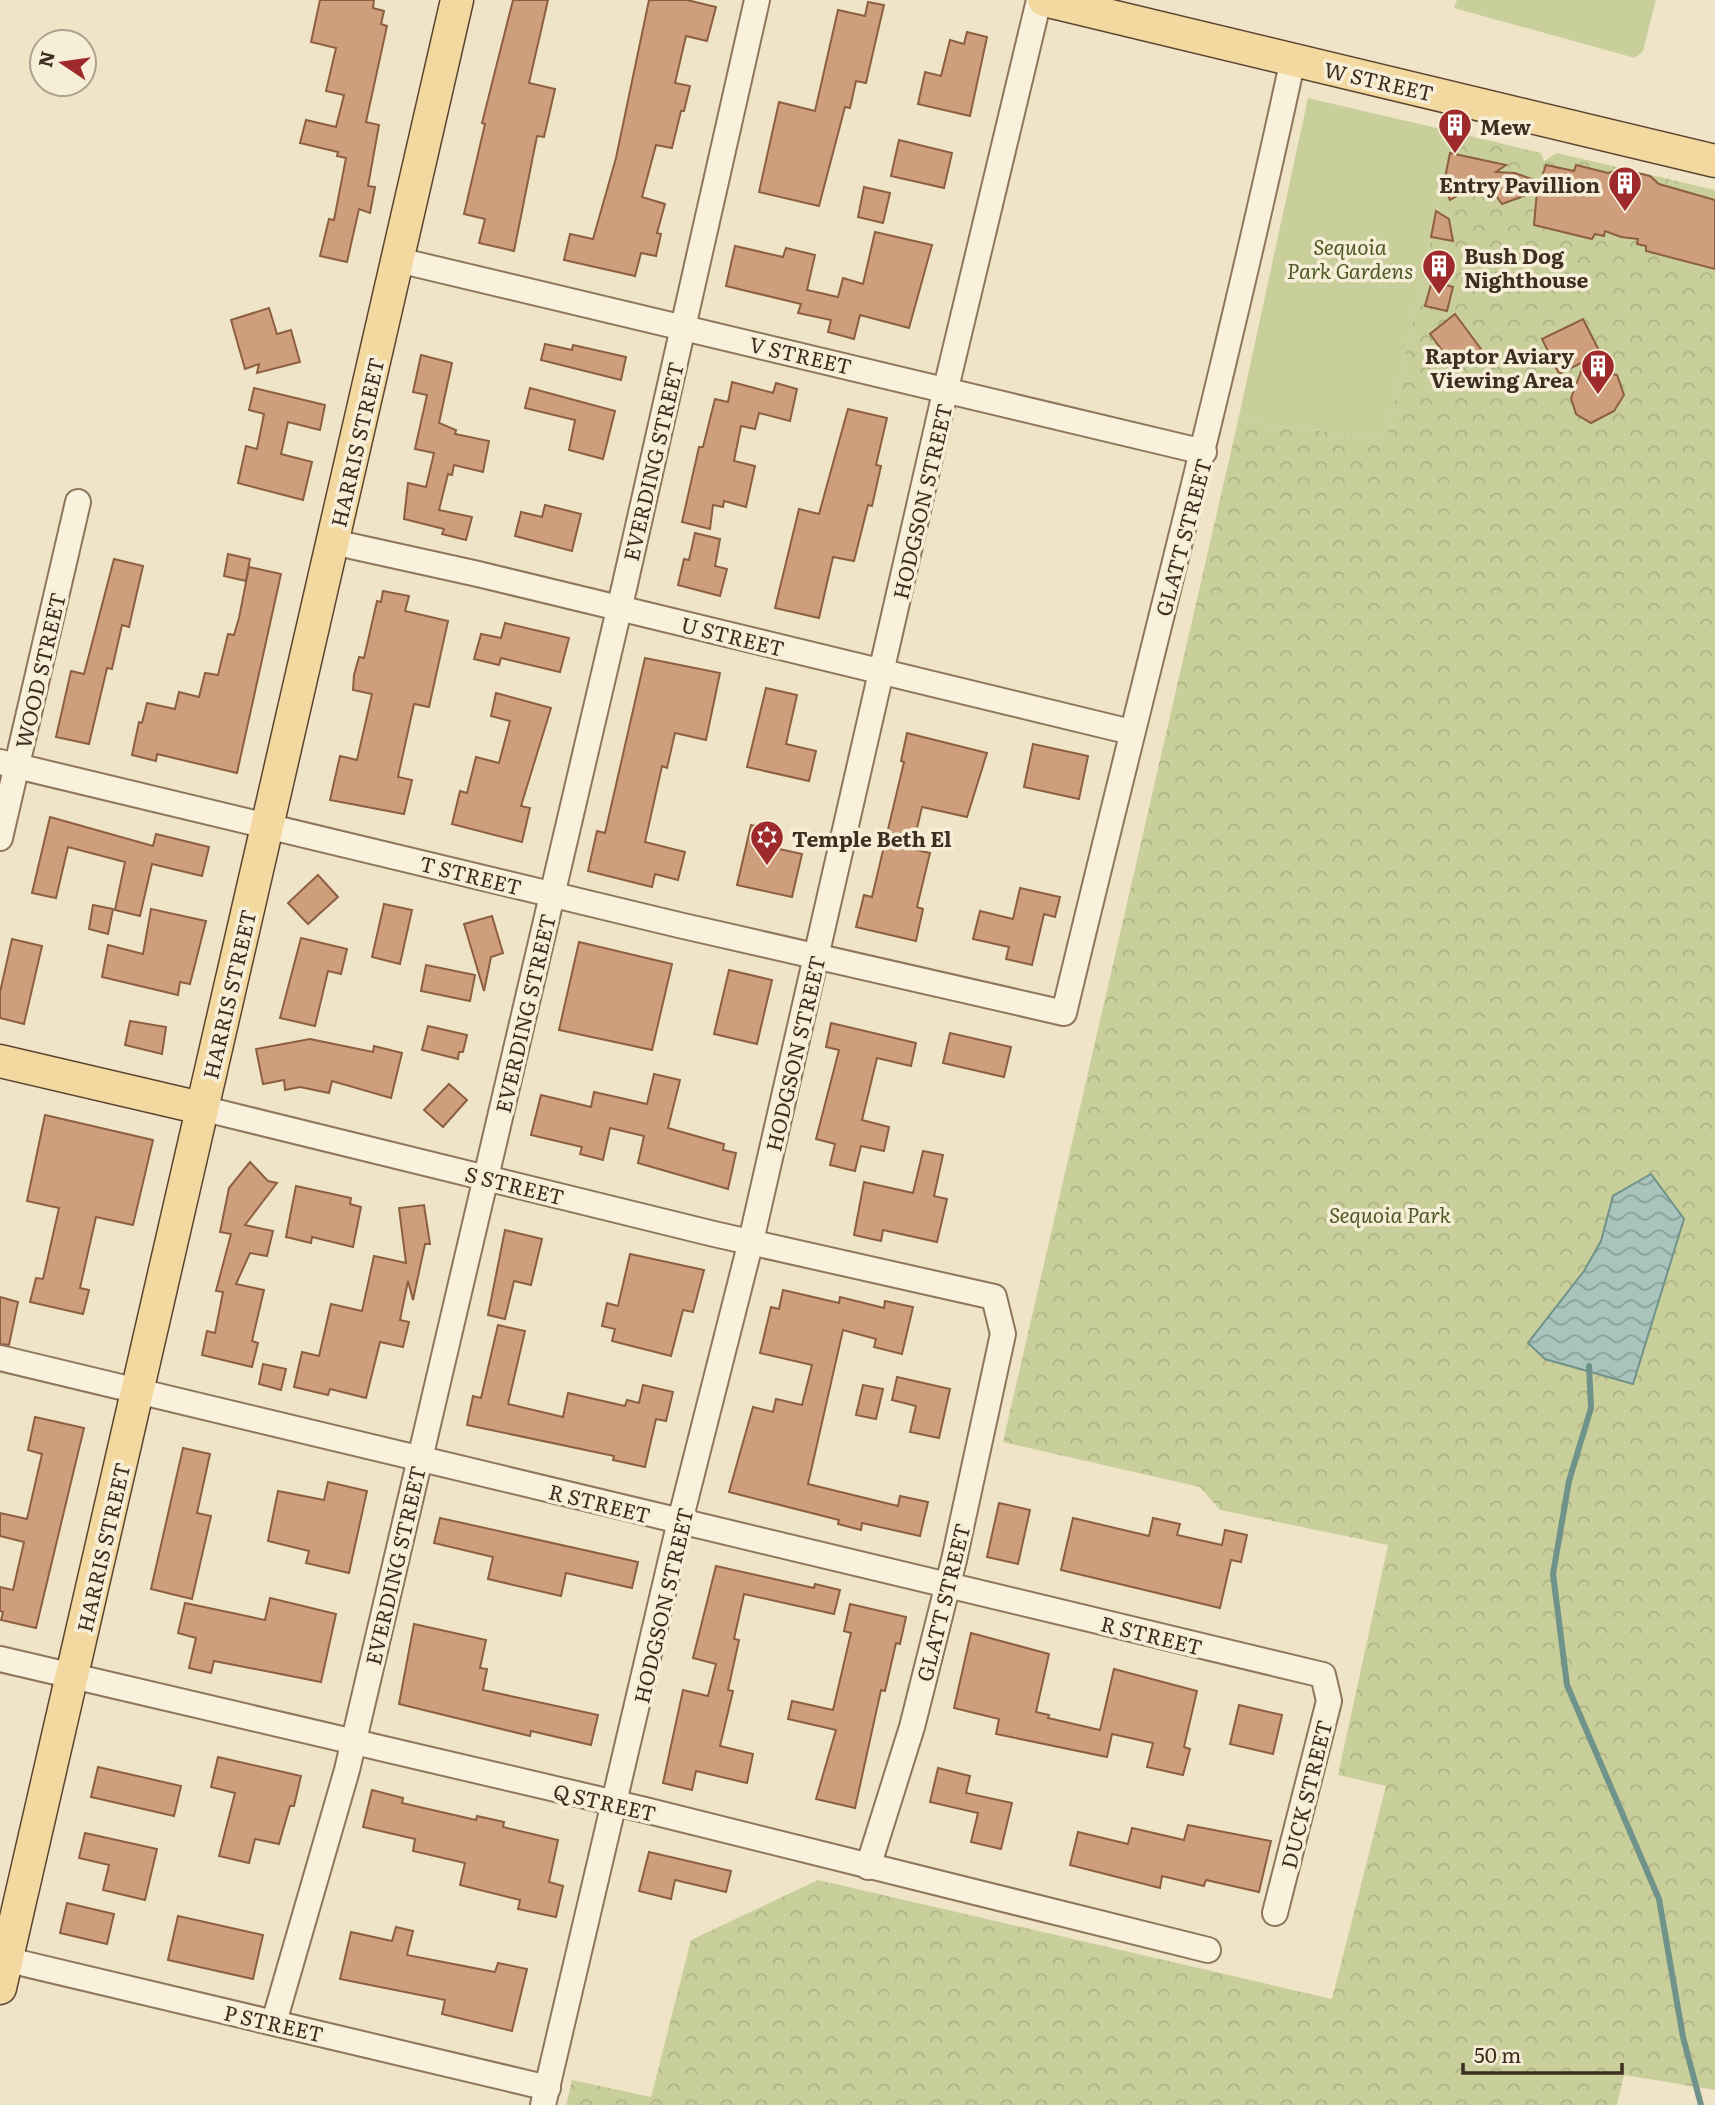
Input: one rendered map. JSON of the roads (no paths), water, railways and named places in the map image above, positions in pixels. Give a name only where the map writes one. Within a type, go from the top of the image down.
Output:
[{"type":"main road","name":"HARRIS STREET","points":[[2,1968],[138,1391],[457,0]]},
{"type":"main road","name":"W STREET","points":[[1042,0],[1086,4],[1293,60],[1715,161]]},
{"type":"main road","name":"S STREET","points":[[0,1060],[201,1108]]},
{"type":"street","name":"EVERDING STREET","points":[[275,2022],[353,1742],[418,1456],[487,1177],[757,0]]},
{"type":"street","name":"HODGSON STREET","points":[[546,2096],[680,1521],[751,1241],[946,388],[1042,0]]},
{"type":"street","name":"GLATT STREET","points":[[1064,1013],[1131,732],[1204,452],[1293,60]]},
{"type":"street","name":"V STREET","points":[[398,260],[946,388],[1204,452]]},
{"type":"street","name":"WOOD STREET","points":[[0,838],[9,764],[78,502]]},
{"type":"street","name":"U STREET","points":[[333,542],[1131,732]]},
{"type":"street","name":"T STREET","points":[[9,764],[817,957],[1064,1013]]},
{"type":"street","name":"S STREET","points":[[201,1108],[994,1297],[1003,1334]]},
{"type":"street","name":"GLATT STREET","points":[[868,1867],[912,1727],[1003,1334]]},
{"type":"street","name":"R STREET","points":[[0,1358],[1323,1675]]},
{"type":"street","name":"Q STREET","points":[[0,1659],[71,1678],[616,1803],[1208,1950]]},
{"type":"street","name":"DUCK STREET","points":[[1275,1913],[1329,1702],[1323,1675]]},
{"type":"street","name":"P STREET","points":[[2,1968],[275,2022],[546,2096]]},
{"type":"water","points":[[1651,1174],[1684,1219],[1633,1384],[1545,1359],[1528,1343],[1584,1271],[1601,1241],[1613,1196]]},
{"type":"waterway","points":[[1589,1366],[1591,1408],[1569,1481],[1553,1574],[1567,1685],[1659,1899],[1683,2037],[1701,2105]]},
{"type":"place","name":"Mew","points":[[1455,155]]},
{"type":"place","name":"Entry Pavillion","points":[[1625,213]]},
{"type":"place","name":"Bush Dog Nighthouse","points":[[1439,296]]},
{"type":"place","name":"Raptor Aviary Viewing Area","points":[[1598,396]]},
{"type":"place","name":"Temple Beth El","points":[[767,867]]},
{"type":"park label","name":"Sequoia Park Gardens","points":[[1350,257]]},
{"type":"park label","name":"Sequoia Park","points":[[1390,1213]]}]
